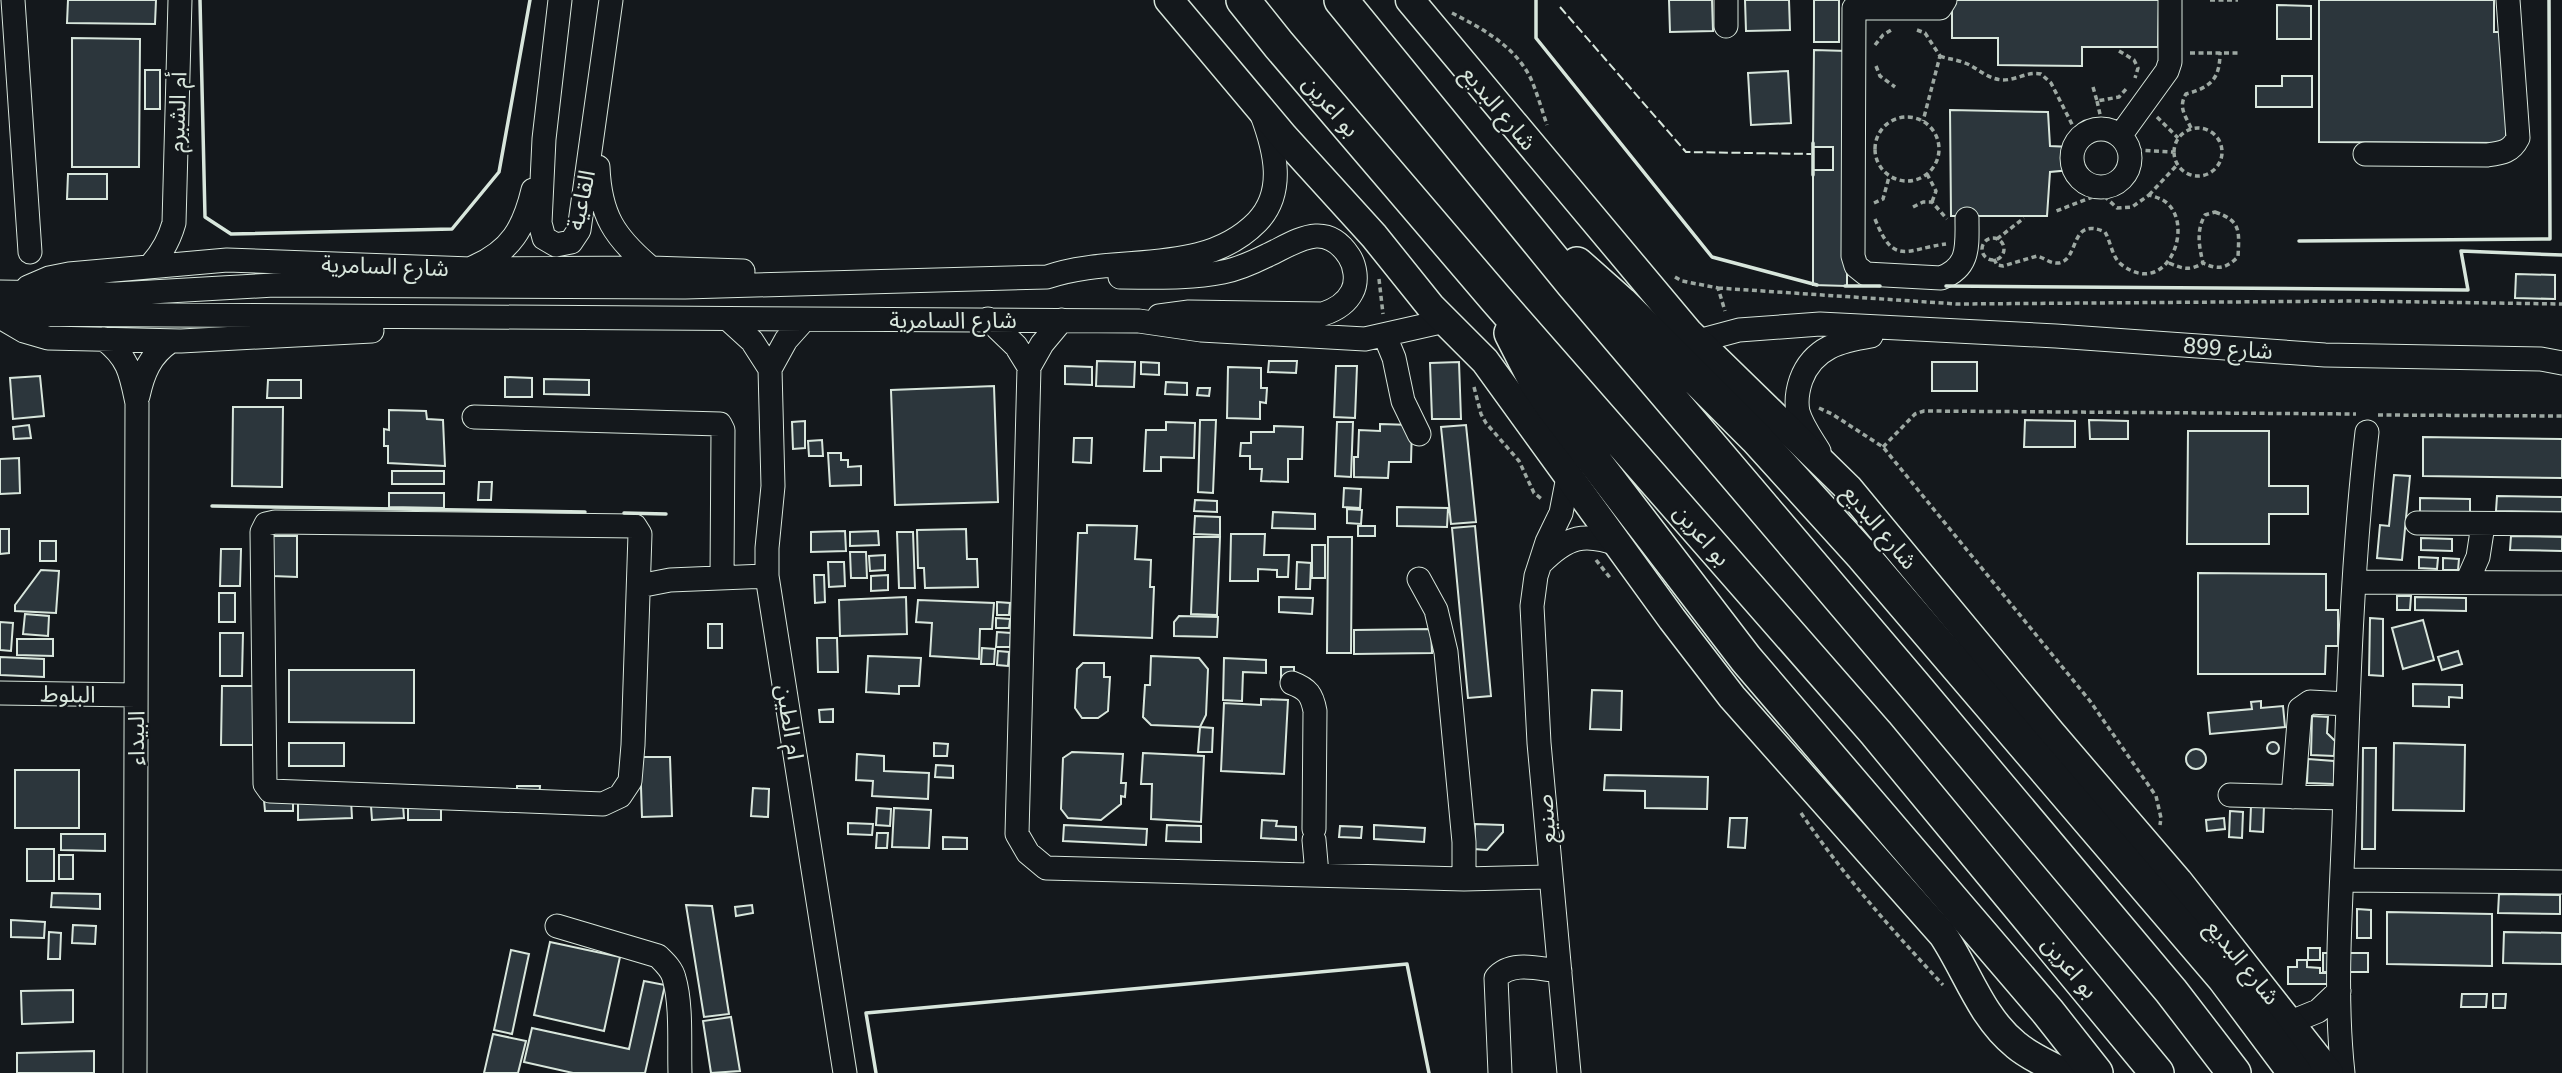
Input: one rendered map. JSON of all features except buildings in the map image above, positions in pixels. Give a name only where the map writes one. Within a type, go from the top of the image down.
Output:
[{"type":"highway","name":"بو اعرين","points":[[1243,0],[1496,299],[1876,733],[2157,1073]]},
{"type":"highway","points":[[1341,0],[1531,233],[2162,981],[2234,1073]]},
{"type":"highway","points":[[1531,233],[1564,254],[1601,284],[1793,478],[1872,566],[2224,978],[2295,1073]]},
{"type":"highway","points":[[1496,299],[1535,382],[1746,659],[2039,1002],[2096,1073]]},
{"type":"main road","points":[[1169,0],[1445,321],[1485,361],[1672,619],[1732,697],[1943,935],[1957,956],[1973,990],[2004,1034],[2024,1051],[2064,1073]]},
{"type":"main road","name":"شارع البديع","points":[[1410,0],[1645,283],[1698,341],[1833,473],[2178,881],[2329,1073]]},
{"type":"street","points":[[13,0],[30,251]]},
{"type":"street","name":"أم الشبرم","points":[[150,266],[162,254],[174,223],[180,0]]},
{"type":"street","name":"القاعية","points":[[560,0],[544,139],[540,231],[549,243],[564,245],[571,242],[579,230],[611,0]]},
{"type":"street","points":[[1726,0],[1726,26]]},
{"type":"street","points":[[1945,0],[1940,8],[1854,4],[1853,256],[1856,267],[1866,274],[1941,278],[1952,274],[1957,251],[1958,224]]},
{"type":"street","points":[[2117,138],[2167,71],[2170,62],[2169,0]]},
{"type":"street","points":[[2365,154],[2487,155],[2504,153],[2514,147],[2518,138],[2508,0]]},
{"type":"street","name":"شارع السامرية","points":[[10,292],[116,294],[274,285],[685,287],[1047,277],[1067,270],[1184,258],[1215,251],[1236,240],[1262,216],[1271,201],[1276,160],[1259,106]]},
{"type":"street","name":"القاعية","points":[[596,111],[598,182],[606,214],[623,243],[651,268]]},
{"type":"street","points":[[2093,130],[2117,138],[2129,166],[2119,181],[2102,187],[2084,182],[2073,167],[2073,148],[2078,138],[2093,130]]},
{"type":"street","name":"القاعية","points":[[471,269],[501,253],[524,220],[544,139]]},
{"type":"street","points":[[174,223],[187,244],[204,261]]},
{"type":"street","points":[[1047,277],[1177,277],[1211,274],[1245,266],[1296,239],[1312,236],[1330,240],[1343,248],[1353,265],[1352,293],[1339,307],[1323,314],[1189,312],[1139,321]]},
{"type":"street","name":"شارع السامرية","points":[[10,292],[49,278],[204,261],[471,269],[920,269],[943,272],[964,279]]},
{"type":"street","name":"شارع السامرية","points":[[0,316],[1139,321],[1201,330],[1350,339],[1385,336],[1445,321]]},
{"type":"street","name":"شارع السامرية","points":[[0,316],[24,331],[40,337],[171,341],[298,337],[377,331],[428,326],[458,318]]},
{"type":"street","points":[[988,319],[1016,346],[1029,367]]},
{"type":"street","points":[[729,320],[752,341],[770,369],[786,340],[803,320]]},
{"type":"street","points":[[1062,320],[1042,344],[1029,367],[1017,834],[1028,853],[1046,868],[1464,879],[1552,877]]},
{"type":"street","name":"شارع 899","points":[[1698,341],[1732,332],[1780,326],[1916,328],[2325,355],[2555,359]]},
{"type":"street","name":"شارع 899","points":[[1833,473],[1803,425],[1798,410],[1799,388],[1804,371],[1815,356],[1830,346],[1847,340],[1916,328]]},
{"type":"street","points":[[1385,336],[1394,358],[1403,401],[1419,434]]},
{"type":"street","name":"البيداء","points":[[104,340],[126,362],[137,403],[135,1073]]},
{"type":"street","name":"البيداء","points":[[137,403],[145,371],[152,359],[171,341]]},
{"type":"street","name":"ام الطين","points":[[770,369],[773,486],[767,576],[845,1073]]},
{"type":"street","points":[[474,417],[720,424],[723,430],[722,577]]},
{"type":"street","points":[[2343,1073],[2339,991],[2344,798],[2354,582],[2367,432]]},
{"type":"street","name":"صنيع","points":[[1568,477],[1561,513],[1539,565],[1532,606],[1533,651],[1569,1073]]},
{"type":"street","points":[[2417,523],[2562,524]]},
{"type":"street","points":[[266,524],[624,524],[635,526],[640,534],[639,586],[633,745],[629,781],[621,796],[603,804],[292,794],[270,791],[265,784],[262,532],[266,524]]},
{"type":"street","points":[[2467,582],[2478,557],[2483,525]]},
{"type":"street","points":[[1539,565],[1555,548],[1569,540],[1594,538],[1620,545]]},
{"type":"street","points":[[639,586],[670,580],[767,576]]},
{"type":"street","points":[[1419,579],[1436,610],[1446,652],[1464,842],[1464,879]]},
{"type":"street","points":[[2354,582],[2562,583]]},
{"type":"street","points":[[1292,683],[1303,687],[1312,695],[1315,711],[1314,834],[1317,874]]},
{"type":"street","name":"البلوط","points":[[0,693],[136,695]]},
{"type":"street","points":[[2293,797],[2300,709],[2310,702],[2348,704]]},
{"type":"street","points":[[2230,795],[2344,798]]},
{"type":"street","points":[[2342,880],[2562,882]]},
{"type":"street","points":[[557,926],[658,956],[667,964],[674,976],[680,1073]]},
{"type":"street","points":[[1500,1073],[1496,978],[1503,970],[1512,967],[1560,971]]},
{"type":"street","points":[[2291,1022],[2318,1011],[2339,991]]},
{"type":"path","points":[[2210,0],[2238,1]]},
{"type":"path","points":[[1874,54],[1875,45],[1883,35],[1896,28]]},
{"type":"path","points":[[1909,28],[1925,33],[1940,56],[1962,62],[1991,78],[2003,80],[2029,73],[2042,74],[2051,83],[2078,138]]},
{"type":"path","points":[[2097,101],[2119,97],[2135,78],[2138,68],[2134,60],[2119,51]]},
{"type":"path","points":[[2191,128],[2183,112],[2182,101],[2186,94],[2203,88],[2214,80],[2220,69],[2220,52]]},
{"type":"path","points":[[2183,53],[2240,53]]},
{"type":"path","points":[[1923,121],[1940,56]]},
{"type":"path","points":[[1874,62],[1880,76],[1895,87]]},
{"type":"path","points":[[2092,87],[2117,138],[2173,152]]},
{"type":"path","points":[[2144,105],[2178,138]]},
{"type":"path","points":[[1911,117],[1923,121],[1933,131],[1939,154],[1935,165],[1927,174],[1915,181],[1902,182],[1889,177],[1879,167],[1874,153],[1876,138],[1884,126],[1896,118],[1911,117]]},
{"type":"path","points":[[2191,128],[2203,128],[2214,133],[2221,143],[2223,155],[2210,174],[2198,177],[2186,174],[2177,165],[2173,152],[2178,138],[2191,128]]},
{"type":"path","points":[[2056,211],[2098,195],[2103,195],[2117,208],[2132,207],[2149,195],[2177,165]]},
{"type":"path","points":[[1927,174],[1936,191],[1932,202]]},
{"type":"path","points":[[1994,259],[1997,265],[2003,266],[2037,256],[2054,264],[2063,262],[2075,240],[2086,229],[2094,227],[2105,232],[2120,264],[2138,273],[2160,270],[2169,263],[2175,250],[2175,216],[2166,202],[2149,195]]},
{"type":"path","points":[[1913,207],[1923,202],[1932,202],[1947,219],[1958,224]]},
{"type":"path","points":[[1873,203],[1874,217],[1880,232],[1889,247],[1896,252],[1910,252],[1929,246],[1957,251]]},
{"type":"path","points":[[2215,212],[2230,217],[2238,227],[2238,257],[2228,266],[2216,269],[2203,263],[2199,247],[2199,225],[2205,215],[2215,212]]},
{"type":"path","points":[[1997,239],[2003,244],[2004,252],[1994,259],[1987,258],[1983,248],[1986,241],[1997,239],[2024,218]]},
{"type":"path","points":[[1374,236],[1385,336]]},
{"type":"path","points":[[1948,236],[1957,251]]},
{"type":"path","points":[[2169,263],[2186,270],[2203,263]]},
{"type":"path","points":[[1718,288],[1957,304],[2360,301],[2562,304]]},
{"type":"path","points":[[1882,447],[1915,414],[1924,411],[2562,416]]},
{"type":"fence","points":[[1560,7],[1686,152],[1811,154]]},
{"type":"wall","points":[[200,0],[205,217],[231,234],[452,229],[499,172],[530,0]]},
{"type":"wall","points":[[1536,0],[1536,38],[1712,257],[1817,285]]},
{"type":"wall","points":[[2299,241],[2550,239],[2549,0]]},
{"type":"wall","points":[[1813,143],[1813,175]]},
{"type":"wall","points":[[1946,286],[2468,290],[2461,251],[2562,255]]},
{"type":"wall","points":[[1845,286],[1880,286]]},
{"type":"wall","points":[[212,506],[585,512]]},
{"type":"wall","points":[[624,513],[666,514]]},
{"type":"wall","points":[[876,1073],[866,1013],[1407,964],[1429,1073]]}]
